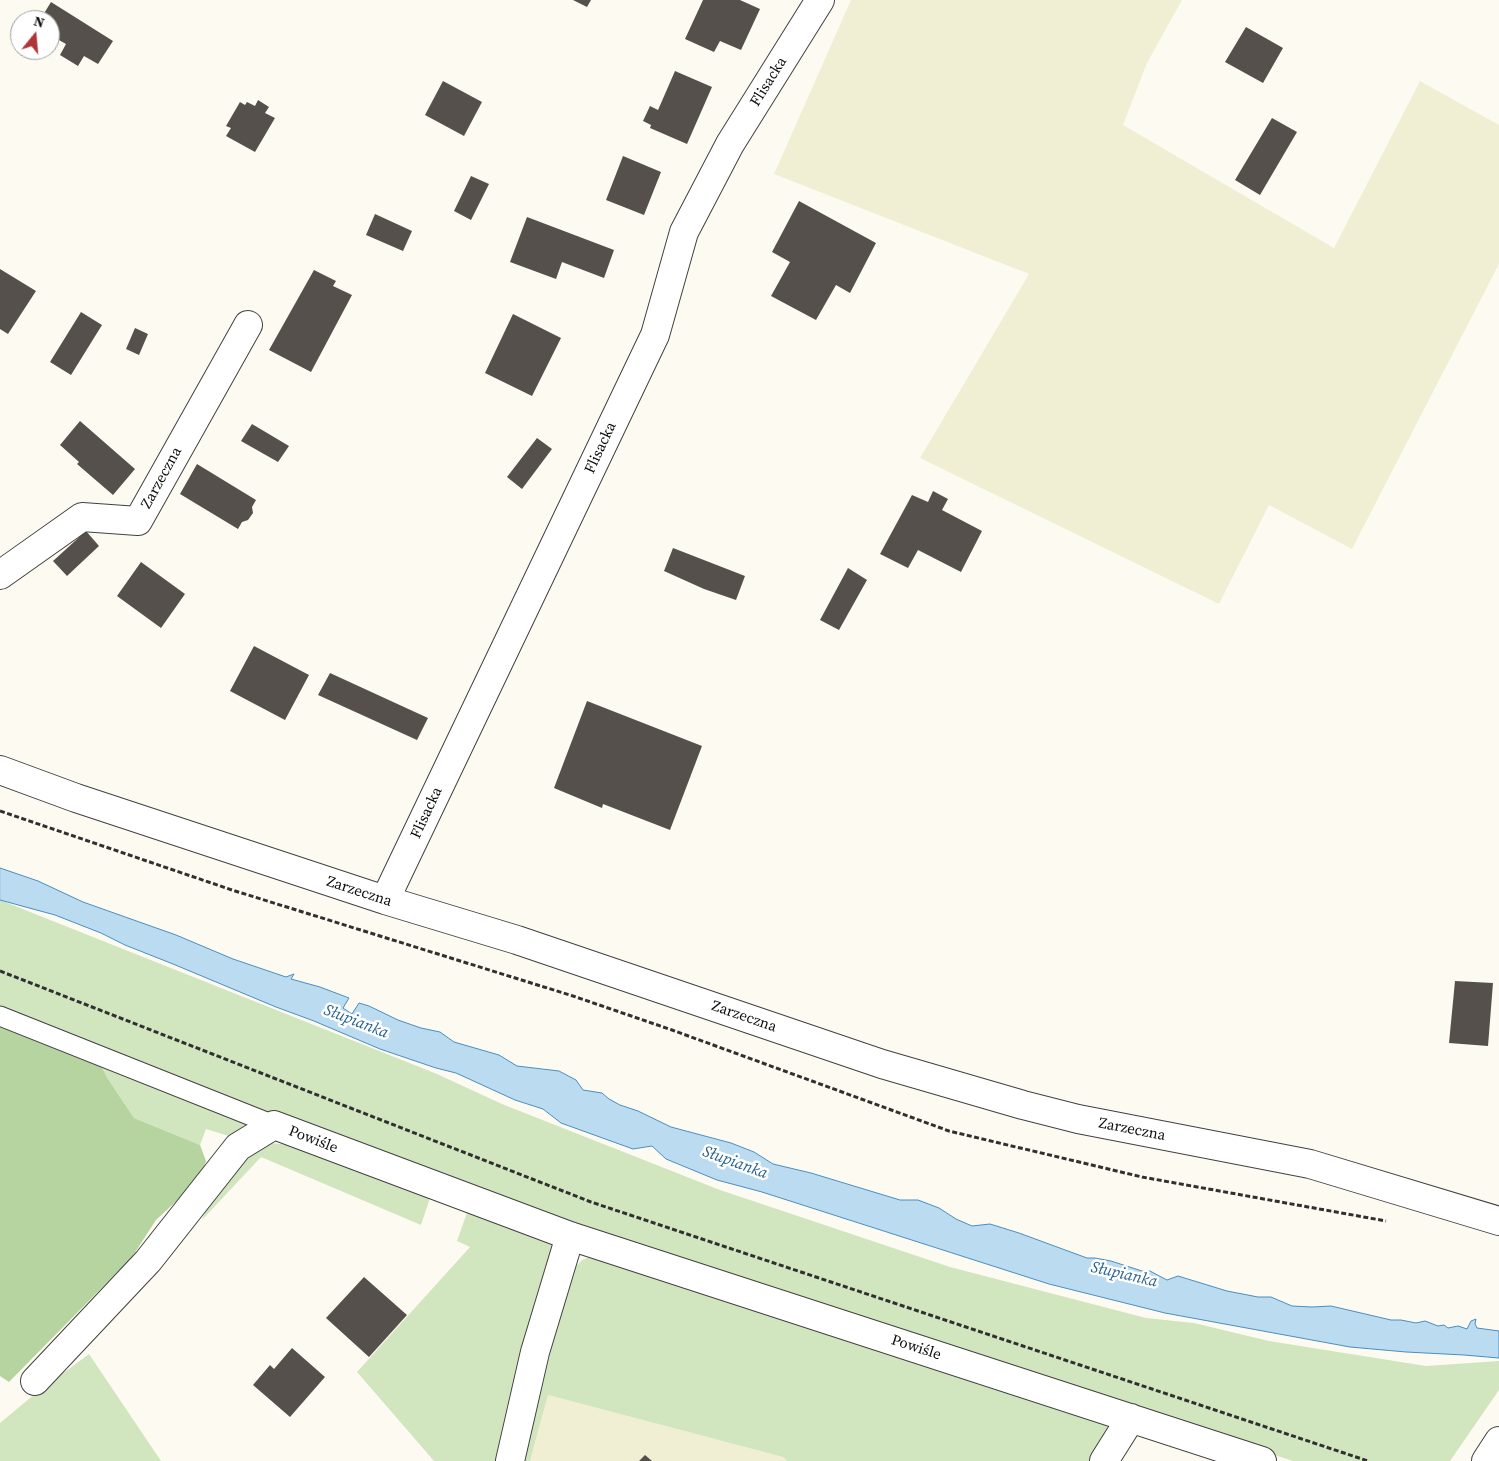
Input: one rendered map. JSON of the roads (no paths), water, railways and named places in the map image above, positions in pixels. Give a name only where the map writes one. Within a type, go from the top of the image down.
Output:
[{"type":"street","name":"Flisacka","points":[[385,900],[655,334],[684,232],[730,144],[820,0]]},
{"type":"street","name":"Zarzeczna","points":[[0,575],[82,517],[138,521],[248,325]]},
{"type":"street","name":"Zarzeczna","points":[[0,770],[76,798],[385,900],[517,940],[882,1064],[1078,1119],[1310,1164],[1499,1221]]},
{"type":"street","name":"Powiśle","points":[[35,1381],[148,1261],[238,1147],[274,1125],[570,1236],[1262,1461]]},
{"type":"street","points":[[510,1461],[536,1352],[570,1236]]},
{"type":"street","points":[[1104,1461],[1131,1418]]},
{"type":"street","points":[[1486,1461],[1499,1441]]},
{"type":"lane","points":[[0,1016],[274,1125]]},
{"type":"water","name":"Słupianka","points":[[0,868],[38,881],[83,902],[176,935],[233,959],[286,977],[294,974],[291,979],[349,998],[343,1008],[352,1014],[359,1003],[398,1020],[440,1032],[454,1042],[499,1055],[517,1066],[559,1071],[576,1080],[583,1090],[602,1093],[620,1105],[638,1111],[671,1127],[731,1143],[754,1152],[773,1164],[811,1173],[900,1200],[918,1200],[939,1208],[956,1219],[972,1226],[990,1224],[1087,1258],[1111,1261],[1142,1271],[1150,1271],[1167,1280],[1178,1276],[1227,1291],[1258,1297],[1271,1297],[1292,1306],[1331,1306],[1391,1320],[1416,1323],[1425,1321],[1438,1326],[1444,1325],[1448,1328],[1458,1326],[1467,1329],[1471,1321],[1476,1319],[1475,1324],[1477,1328],[1499,1331],[1499,1358],[1350,1347],[1165,1313],[1049,1284],[762,1192],[717,1180],[666,1159],[652,1146],[633,1149],[561,1123],[543,1109],[515,1100],[456,1073],[380,1049],[55,915],[0,900]]}]
